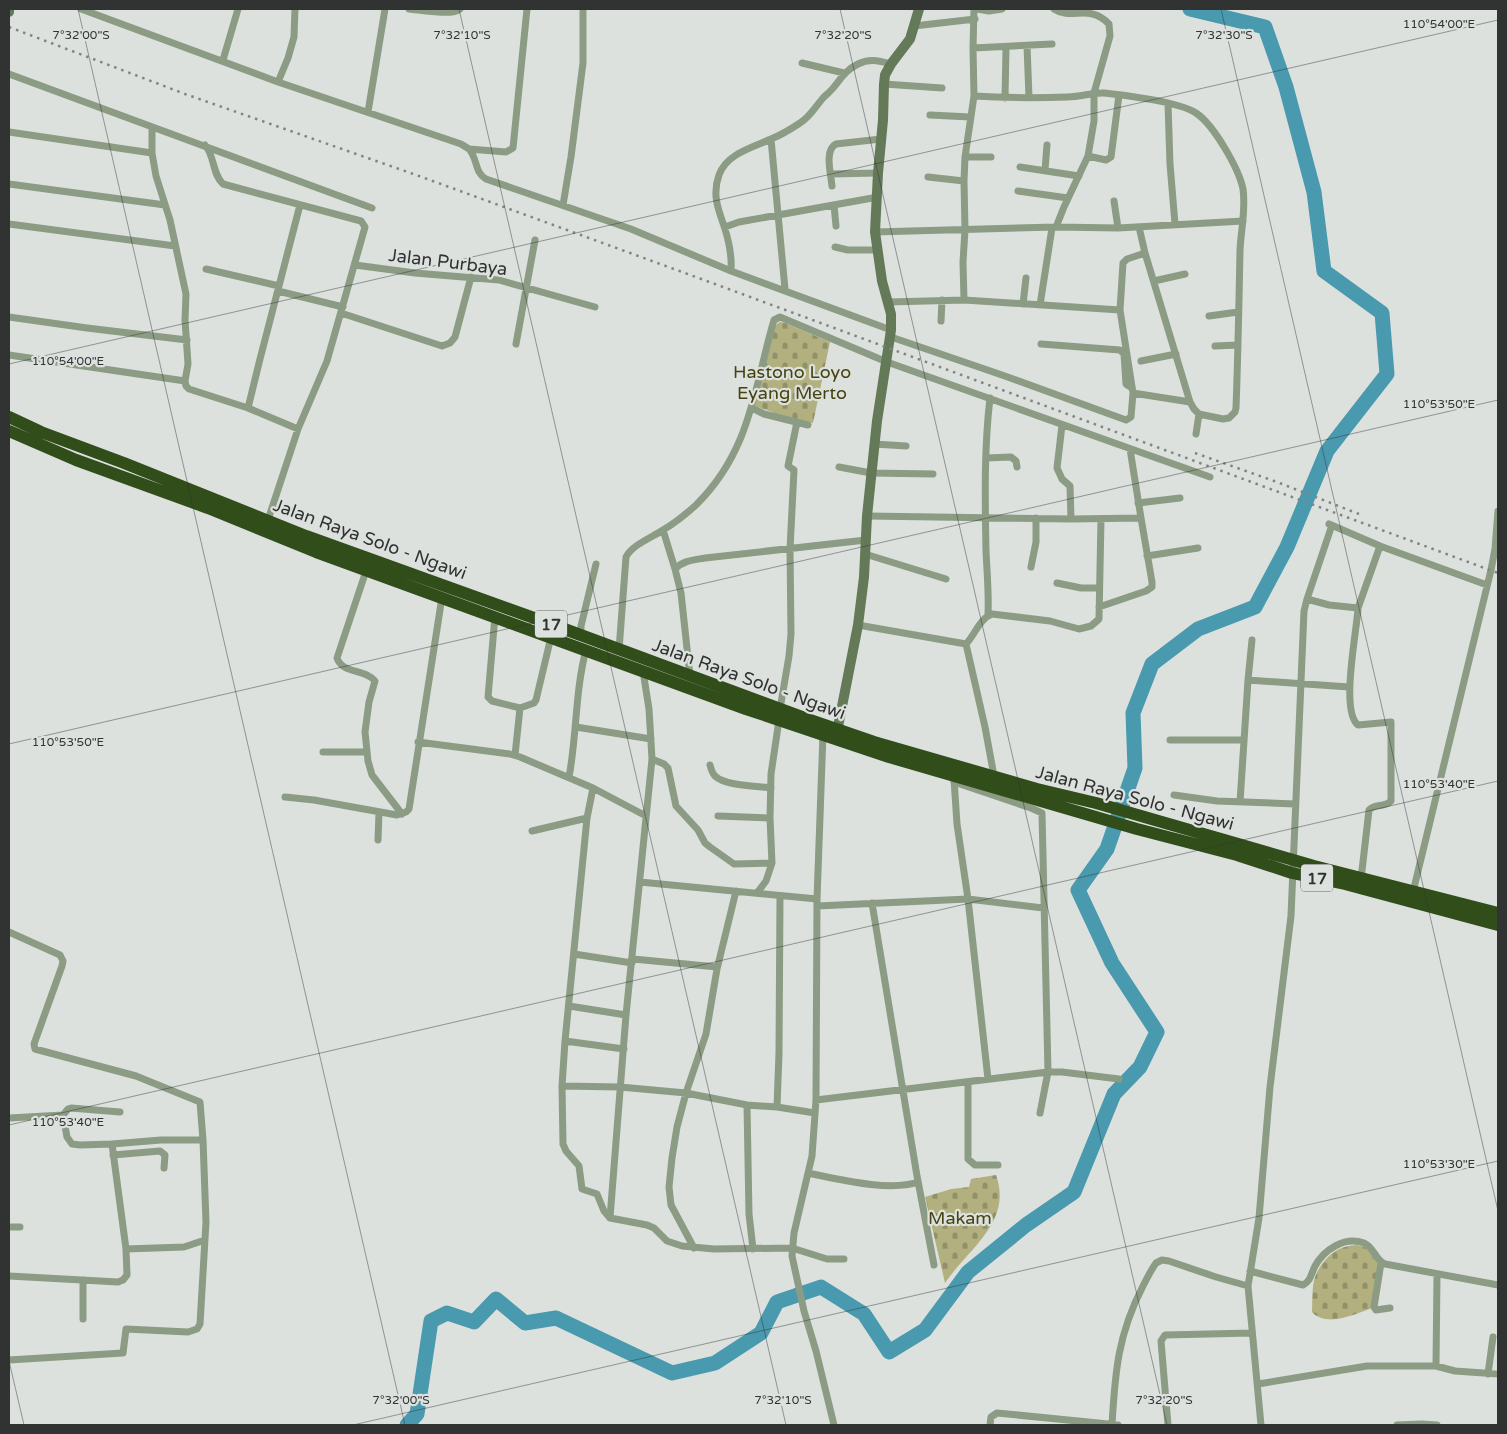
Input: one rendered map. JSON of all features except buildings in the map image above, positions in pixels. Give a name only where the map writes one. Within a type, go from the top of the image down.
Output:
[{"type":"highway","name":"Jalan Raya Solo - Ngawi","points":[[9,417],[41,432],[360,556],[690,676],[779,715]]},
{"type":"highway","name":"Jalan Raya Solo - Ngawi","points":[[9,432],[76,460],[208,508],[366,571],[643,670],[823,730],[1102,805],[1346,884],[1498,925]]},
{"type":"highway","name":"Jalan Raya Solo - Ngawi","points":[[836,734],[898,760],[954,779],[1137,829],[1237,855],[1361,879],[1498,913]]},
{"type":"street","points":[[80,9],[223,60],[278,82],[461,144],[469,149],[474,156],[478,173],[483,177],[631,229],[731,271],[785,290],[891,333],[1126,420],[1131,417],[1133,391],[1120,310],[1124,263],[1127,259],[1145,253]]},
{"type":"street","points":[[223,60],[238,9]]},
{"type":"street","points":[[278,82],[294,37],[295,9]]},
{"type":"street","points":[[368,112],[385,9]]},
{"type":"street","points":[[409,9],[457,12],[460,9]]},
{"type":"street","points":[[469,149],[506,152],[513,148],[527,9]]},
{"type":"street","points":[[563,205],[582,78],[584,49],[582,9]]},
{"type":"street","points":[[836,734],[858,625],[874,444],[891,333],[891,314],[882,281],[875,232],[884,84],[891,64],[910,39],[919,9]]},
{"type":"street","points":[[964,300],[964,181],[965,157],[974,96],[974,20],[976,9],[988,11],[1002,9]]},
{"type":"street","points":[[1040,306],[1054,227],[1088,156],[1094,120],[1094,94],[1110,36],[1109,24],[1098,14],[1062,13],[1054,9]]},
{"type":"street","points":[[914,26],[974,20]]},
{"type":"street","points":[[973,48],[1006,48],[1052,44]]},
{"type":"street","points":[[1027,46],[1029,97]]},
{"type":"street","points":[[1005,98],[1006,48]]},
{"type":"street","points":[[731,271],[732,257],[716,199],[720,171],[747,148],[771,139],[803,121],[826,95],[834,89],[844,73],[865,61],[871,60],[891,64]]},
{"type":"street","points":[[802,64],[844,73]]},
{"type":"street","points":[[9,74],[372,208]]},
{"type":"street","points":[[884,84],[942,88]]},
{"type":"street","points":[[974,96],[1068,98],[1094,94],[1119,95],[1168,104],[1192,110],[1198,114],[1223,144],[1240,177],[1244,199],[1240,241],[1235,412],[1229,418],[1222,419],[1200,414],[1190,402],[1145,253],[1139,227]]},
{"type":"street","points":[[1088,156],[1106,160],[1111,157],[1119,95]]},
{"type":"street","points":[[1168,104],[1175,224]]},
{"type":"street","points":[[930,115],[970,117]]},
{"type":"street","points":[[152,127],[152,153],[156,176],[173,233],[186,294],[185,320],[188,364],[186,386],[189,389],[248,408],[298,429]]},
{"type":"street","points":[[9,132],[152,153]]},
{"type":"street","points":[[771,139],[785,290]]},
{"type":"street","points":[[832,186],[829,152],[832,145],[881,139]]},
{"type":"street","points":[[1045,170],[1048,145]]},
{"type":"street","points":[[205,146],[209,151],[218,178],[223,184],[364,222],[365,230],[326,361],[298,429],[268,520]]},
{"type":"street","points":[[965,157],[991,157]]},
{"type":"street","points":[[1020,168],[1079,176]]},
{"type":"street","points":[[831,174],[878,173]]},
{"type":"street","points":[[928,177],[964,181]]},
{"type":"street","points":[[9,184],[165,205]]},
{"type":"street","points":[[1018,191],[1068,198]]},
{"type":"street","points":[[725,227],[739,222],[878,197]]},
{"type":"street","points":[[1114,201],[1118,228]]},
{"type":"street","points":[[248,408],[300,205]]},
{"type":"street","points":[[834,205],[836,226]]},
{"type":"street","points":[[875,232],[1054,227],[1118,228],[1243,221]]},
{"type":"street","points":[[9,224],[175,246]]},
{"type":"street","points":[[516,344],[535,240]]},
{"type":"street","points":[[835,247],[848,250],[877,250]]},
{"type":"street","name":"Jalan Purbaya","points":[[355,265],[415,274],[499,280],[595,306]]},
{"type":"street","points":[[206,269],[278,289],[442,346],[450,343],[455,337],[471,278]]},
{"type":"street","points":[[1154,281],[1186,274]]},
{"type":"street","points":[[1023,304],[1026,278]]},
{"type":"street","points":[[942,300],[942,321]]},
{"type":"street","points":[[889,302],[964,300],[1120,310]]},
{"type":"street","points":[[1209,316],[1238,312]]},
{"type":"street","points":[[9,317],[187,340]]},
{"type":"street","points":[[619,650],[626,557],[635,548],[696,505],[717,480],[744,434],[766,348],[776,318],[780,317],[887,362],[1210,477]]},
{"type":"street","points":[[1041,344],[1120,350],[1124,354],[1126,384],[1133,391],[1190,402]]},
{"type":"street","points":[[1215,346],[1238,346]]},
{"type":"street","points":[[1141,361],[1176,354]]},
{"type":"street","points":[[9,355],[185,381]]},
{"type":"street","points":[[988,615],[986,458],[990,398]]},
{"type":"street","points":[[752,408],[764,414],[808,425]]},
{"type":"street","points":[[1196,434],[1200,414]]},
{"type":"street","points":[[757,894],[766,881],[772,863],[771,774],[791,634],[790,548],[794,470],[788,466],[797,422]]},
{"type":"street","points":[[1062,425],[1057,468],[1062,479],[1070,486],[1071,519]]},
{"type":"street","points":[[874,444],[906,446]]},
{"type":"street","points":[[1099,607],[1152,588],[1130,450]]},
{"type":"street","points":[[986,458],[1011,457],[1016,461],[1017,467]]},
{"type":"street","points":[[839,467],[871,473],[933,474]]},
{"type":"street","points":[[1138,503],[1180,498]]},
{"type":"street","points":[[1413,892],[1487,585],[1495,549],[1498,511]]},
{"type":"street","points":[[867,516],[1071,519],[1141,518]]},
{"type":"street","points":[[1031,567],[1036,542],[1036,518]]},
{"type":"street","points":[[966,644],[974,636],[988,615],[1010,615],[1050,621],[1078,629],[1096,624],[1099,618],[1101,519]]},
{"type":"street","points":[[1261,1425],[1248,1286],[1259,1218],[1265,1166],[1270,1087],[1291,916],[1304,611],[1307,599],[1331,525],[1380,546],[1487,585]]},
{"type":"street","points":[[663,530],[680,593],[690,676]]},
{"type":"street","points":[[675,569],[686,562],[866,540]]},
{"type":"street","points":[[1361,879],[1369,810],[1391,801],[1391,722],[1361,725],[1355,723],[1350,711],[1349,687],[1358,608],[1380,546]]},
{"type":"street","points":[[1147,556],[1198,548]]},
{"type":"street","points":[[865,554],[946,579]]},
{"type":"street","points":[[581,635],[581,626],[596,564]]},
{"type":"street","points":[[366,571],[337,658],[342,666],[367,674],[375,681],[367,716],[365,732],[366,752],[372,775],[402,814]]},
{"type":"street","points":[[1058,583],[1081,588],[1100,588]]},
{"type":"street","points":[[284,797],[311,799],[379,812],[402,814],[409,808],[442,597]]},
{"type":"street","points":[[1307,599],[1329,605],[1358,608]]},
{"type":"street","points":[[495,616],[488,698],[492,701],[520,708],[534,703],[551,637]]},
{"type":"street","points":[[858,625],[966,644]]},
{"type":"street","points":[[1240,802],[1243,740],[1252,640]]},
{"type":"street","points":[[966,644],[994,776]]},
{"type":"street","points":[[570,777],[580,684],[586,650]]},
{"type":"street","points":[[610,1218],[626,1014],[652,759],[649,708],[643,670]]},
{"type":"street","points":[[1248,680],[1349,687]]},
{"type":"street","points":[[515,755],[520,708]]},
{"type":"street","points":[[576,727],[651,739]]},
{"type":"street","points":[[823,730],[817,902],[816,1100],[813,1145],[792,1248],[792,1263],[834,1425]]},
{"type":"street","points":[[1170,740],[1243,740]]},
{"type":"street","points":[[418,742],[515,755],[570,777],[646,816]]},
{"type":"street","points":[[323,752],[366,752]]},
{"type":"street","points":[[652,759],[664,764],[668,768],[676,806],[698,830],[705,843],[734,864],[772,863]]},
{"type":"street","points":[[710,765],[716,778],[724,781],[771,788]]},
{"type":"street","points":[[988,1079],[968,900],[957,824],[954,779],[1042,813],[1048,1072],[1040,1113]]},
{"type":"street","points":[[593,788],[587,818],[562,1086],[564,1147],[578,1166],[582,1189],[597,1194],[604,1211],[610,1218],[654,1228],[673,1244],[694,1248],[792,1248],[827,1259],[844,1259]]},
{"type":"street","points":[[1174,795],[1195,799],[1296,804]]},
{"type":"street","points":[[378,840],[379,812]]},
{"type":"street","points":[[718,816],[770,818]]},
{"type":"street","points":[[532,830],[587,818]]},
{"type":"street","points":[[640,882],[736,891],[817,902],[872,903],[968,900],[1043,908]]},
{"type":"street","points":[[694,1248],[671,1205],[672,1158],[677,1127],[686,1093],[706,1034],[717,967],[736,891]]},
{"type":"street","points":[[777,1107],[780,896]]},
{"type":"street","points":[[872,903],[918,1182],[934,1265]]},
{"type":"street","points":[[9,932],[60,955],[63,961],[34,1044],[36,1049],[136,1076],[200,1102],[203,1140],[205,1240],[200,1324],[197,1329],[188,1332],[126,1329],[123,1353],[9,1360]]},
{"type":"street","points":[[574,954],[632,961],[717,967]]},
{"type":"street","points":[[569,1006],[626,1014]]},
{"type":"street","points":[[565,1041],[624,1049]]},
{"type":"street","points":[[816,1100],[1048,1072],[1119,1079]]},
{"type":"street","points":[[968,1082],[968,1159],[974,1165],[998,1165]]},
{"type":"street","points":[[562,1086],[620,1087],[686,1093],[748,1105],[815,1113]]},
{"type":"street","points":[[748,1105],[752,1249]]},
{"type":"street","points":[[9,1118],[63,1114],[71,1108],[120,1112]]},
{"type":"street","points":[[63,1114],[67,1137],[72,1144],[80,1146],[160,1140],[203,1140]]},
{"type":"street","points":[[9,1276],[118,1282],[127,1275],[126,1249],[112,1144]]},
{"type":"street","points":[[113,1156],[163,1152],[165,1155],[164,1168]]},
{"type":"street","points":[[808,1173],[871,1184],[903,1185],[918,1182]]},
{"type":"street","points":[[9,1226],[20,1227]]},
{"type":"street","points":[[126,1249],[184,1247],[205,1240]]},
{"type":"street","points":[[1250,1271],[1303,1285],[1309,1281],[1316,1264],[1336,1245],[1348,1242],[1362,1242],[1367,1245],[1382,1263],[1437,1275],[1498,1285]]},
{"type":"street","points":[[1112,1425],[1117,1367],[1124,1330],[1135,1302],[1156,1263],[1162,1260],[1169,1261],[1248,1286]]},
{"type":"street","points":[[1382,1263],[1374,1307],[1376,1310],[1390,1308]]},
{"type":"street","points":[[1436,1366],[1437,1275]]},
{"type":"street","points":[[83,1280],[83,1319]]},
{"type":"street","points":[[1168,1425],[1161,1341],[1164,1334],[1252,1332]]},
{"type":"street","points":[[1488,1374],[1493,1337]]},
{"type":"street","points":[[1258,1384],[1282,1378],[1367,1366],[1436,1366],[1455,1371],[1498,1374]]},
{"type":"street","points":[[990,1425],[991,1417],[998,1413],[1048,1422],[1118,1425]]},
{"type":"street","points":[[1397,1425],[1436,1425]]},
{"type":"green space","name":"Hastono Loyo Eyang Merto","points":[[780,322],[830,342],[813,423],[783,416],[755,406],[775,327]]},
{"type":"green space","name":"Makam","points":[[996,1175],[1000,1192],[998,1207],[993,1221],[986,1234],[945,1283],[925,1197],[951,1189],[969,1187],[971,1179]]},
{"type":"green space","points":[[1356,1245],[1367,1248],[1378,1263],[1372,1308],[1341,1318],[1325,1319],[1318,1317],[1312,1312],[1313,1289],[1318,1270],[1328,1257],[1337,1250]]},
{"type":"waterway","points":[[407,1425],[417,1414],[431,1321],[447,1313],[474,1322],[496,1299],[525,1323],[556,1318],[672,1373],[715,1363],[761,1333],[777,1302],[821,1287],[864,1314],[889,1352],[925,1330],[968,1272],[1026,1225],[1074,1192],[1114,1094],[1140,1067],[1157,1032],[1112,963],[1078,890],[1107,849],[1135,768],[1133,713],[1152,664],[1198,629],[1255,607],[1287,547],[1327,451],[1387,374],[1382,313],[1324,271],[1314,192],[1286,87],[1265,27],[1190,9]]},
{"type":"railway","points":[[9,27],[185,94],[419,176],[1498,573]]},
{"type":"railway","points":[[1195,453],[1359,514]]}]
